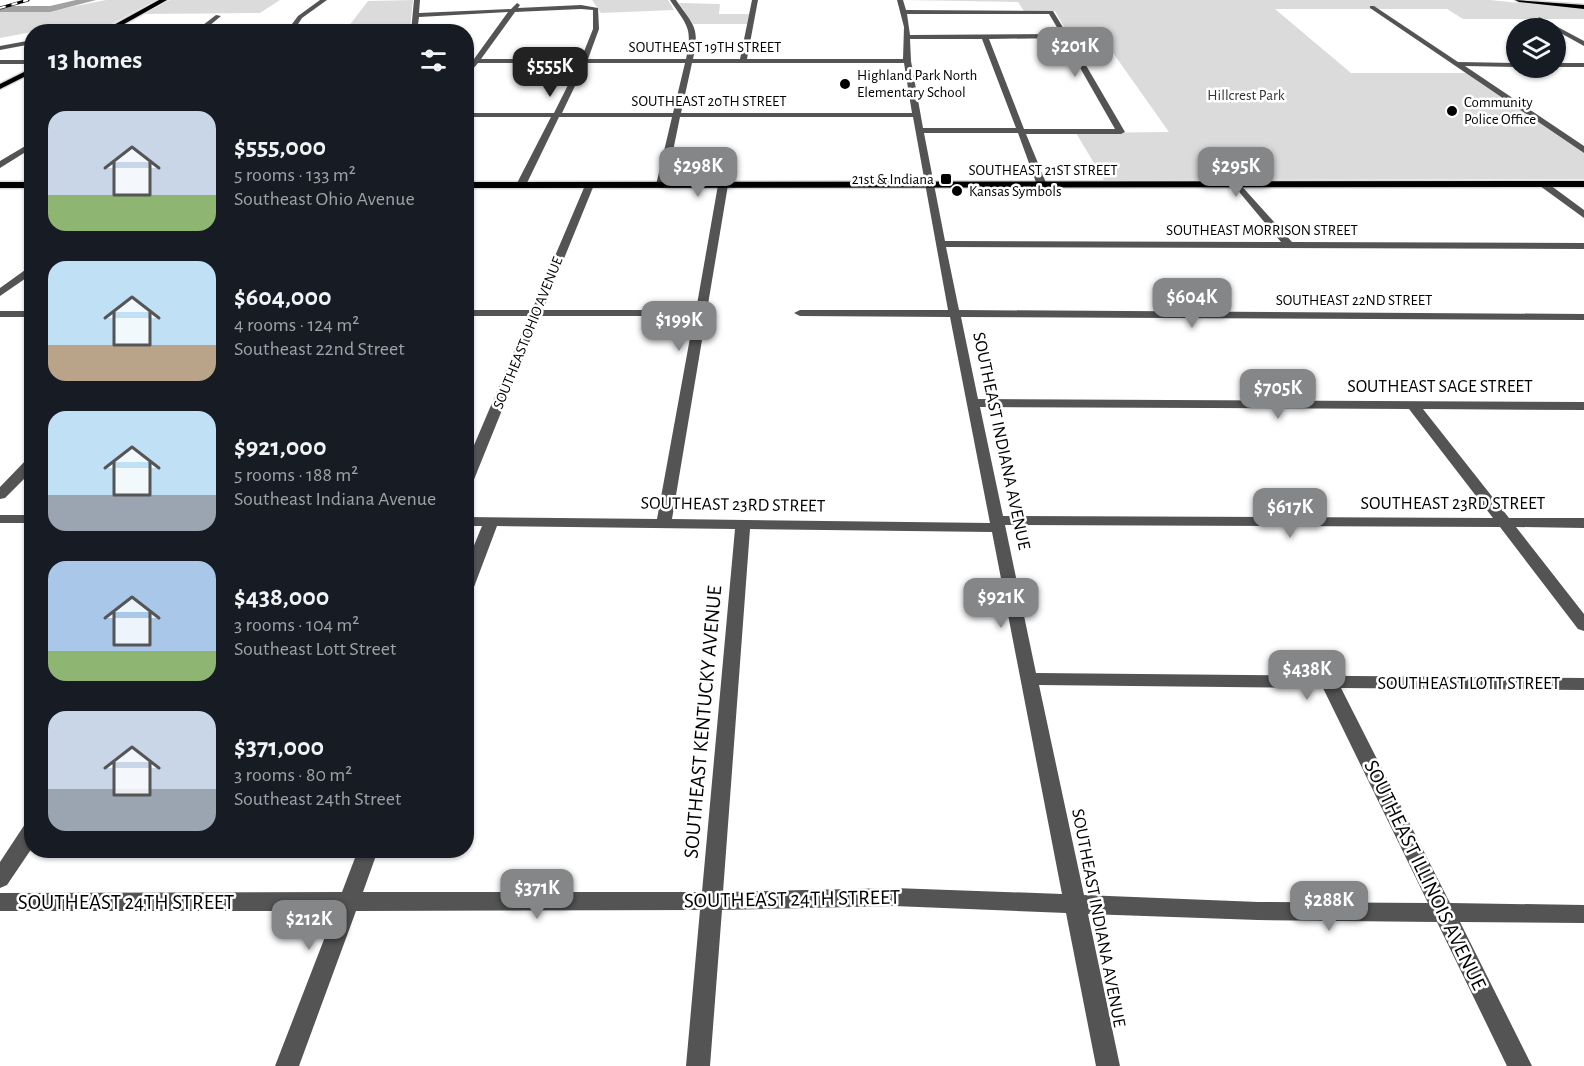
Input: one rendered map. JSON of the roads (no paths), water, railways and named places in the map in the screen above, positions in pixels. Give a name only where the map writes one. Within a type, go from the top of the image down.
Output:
[{"type":"highway","points":[[1519,0],[1584,7]]},
{"type":"main road","points":[[119,24],[164,0]]},
{"type":"main road","points":[[0,87],[24,74]]},
{"type":"main road","name":"SOUTHEAST 21ST STREET","points":[[474,185],[1584,184]]},
{"type":"main road","points":[[3,186],[24,185]]},
{"type":"street","points":[[295,24],[300,17],[324,0]]},
{"type":"street","points":[[415,24],[417,0]]},
{"type":"street","points":[[474,65],[520,0]]},
{"type":"street","points":[[661,185],[694,33],[673,0]]},
{"type":"street","points":[[743,61],[755,0]]},
{"type":"street","name":"SOUTHEAST INDIANA AVENUE","points":[[900,0],[907,37],[907,61],[940,244],[1108,1066]]},
{"type":"street","points":[[416,15],[592,7],[596,9],[596,29],[583,61],[521,185]]},
{"type":"street","points":[[1372,7],[1584,150]]},
{"type":"street","points":[[904,12],[1051,12],[1121,132],[919,130]]},
{"type":"street","points":[[208,24],[218,16]]},
{"type":"street","points":[[1566,34],[1584,44]]},
{"type":"street","points":[[907,37],[1077,36]]},
{"type":"street","points":[[985,37],[1042,185]]},
{"type":"street","points":[[0,48],[24,44]]},
{"type":"street","name":"SOUTHEAST 19TH STREET","points":[[477,61],[907,61]]},
{"type":"street","points":[[0,62],[24,62]]},
{"type":"street","points":[[1459,64],[1506,65]]},
{"type":"street","points":[[1566,65],[1584,65]]},
{"type":"street","name":"SOUTHEAST 20TH STREET","points":[[474,115],[916,115]]},
{"type":"street","points":[[0,165],[24,149]]},
{"type":"street","points":[[1238,184],[1289,245]]},
{"type":"street","points":[[1543,184],[1584,214]]},
{"type":"street","name":"SOUTHEAST OHIO AVENUE","points":[[474,463],[589,185]]},
{"type":"street","points":[[664,524],[723,185]]},
{"type":"street","name":"SOUTHEAST MORRISON STREET","points":[[940,244],[1584,246]]},
{"type":"street","points":[[0,293],[24,274]]},
{"type":"street","name":"SOUTHEAST 22ND STREET","points":[[800,312],[955,315],[1584,317]]},
{"type":"street","points":[[474,313],[702,313]]},
{"type":"street","points":[[0,314],[24,314]]},
{"type":"street","name":"SOUTHEAST SAGE STREET","points":[[972,403],[1584,406]]},
{"type":"street","points":[[1413,405],[1584,625]]},
{"type":"street","points":[[0,495],[24,470]]},
{"type":"street","points":[[0,519],[24,519]]},
{"type":"street","name":"SOUTHEAST 23RD STREET","points":[[474,521],[743,525],[1584,523]]},
{"type":"street","points":[[474,566],[491,521]]},
{"type":"street","name":"SOUTHEAST KENTUCKY AVENUE","points":[[698,1066],[743,525]]},
{"type":"street","name":"SOUTHEAST LOTT STREET","points":[[1029,679],[1330,684],[1584,684]]},
{"type":"street","name":"SOUTHEAST ILLINOIS AVENUE","points":[[1330,684],[1520,1066]]},
{"type":"street","points":[[0,879],[24,842]]},
{"type":"street","points":[[287,1066],[365,858]]},
{"type":"street","name":"SOUTHEAST 24TH STREET","points":[[0,902],[712,901],[894,897],[1258,911],[1584,914]]},
{"type":"waterway","points":[[0,9],[50,9],[91,0]]},
{"type":"railway","points":[[0,8],[28,0]]},
{"type":"place","name":"Highland Park North Elementary School","points":[[845,84]]},
{"type":"place","name":"Community Police Office","points":[[1452,111]]},
{"type":"place","name":"21st & Indiana","points":[[946,179]]},
{"type":"place","name":"Kansas Symbols","points":[[957,191]]},
{"type":"park label","name":"Hillcrest Park","points":[[1246,95]]}]
